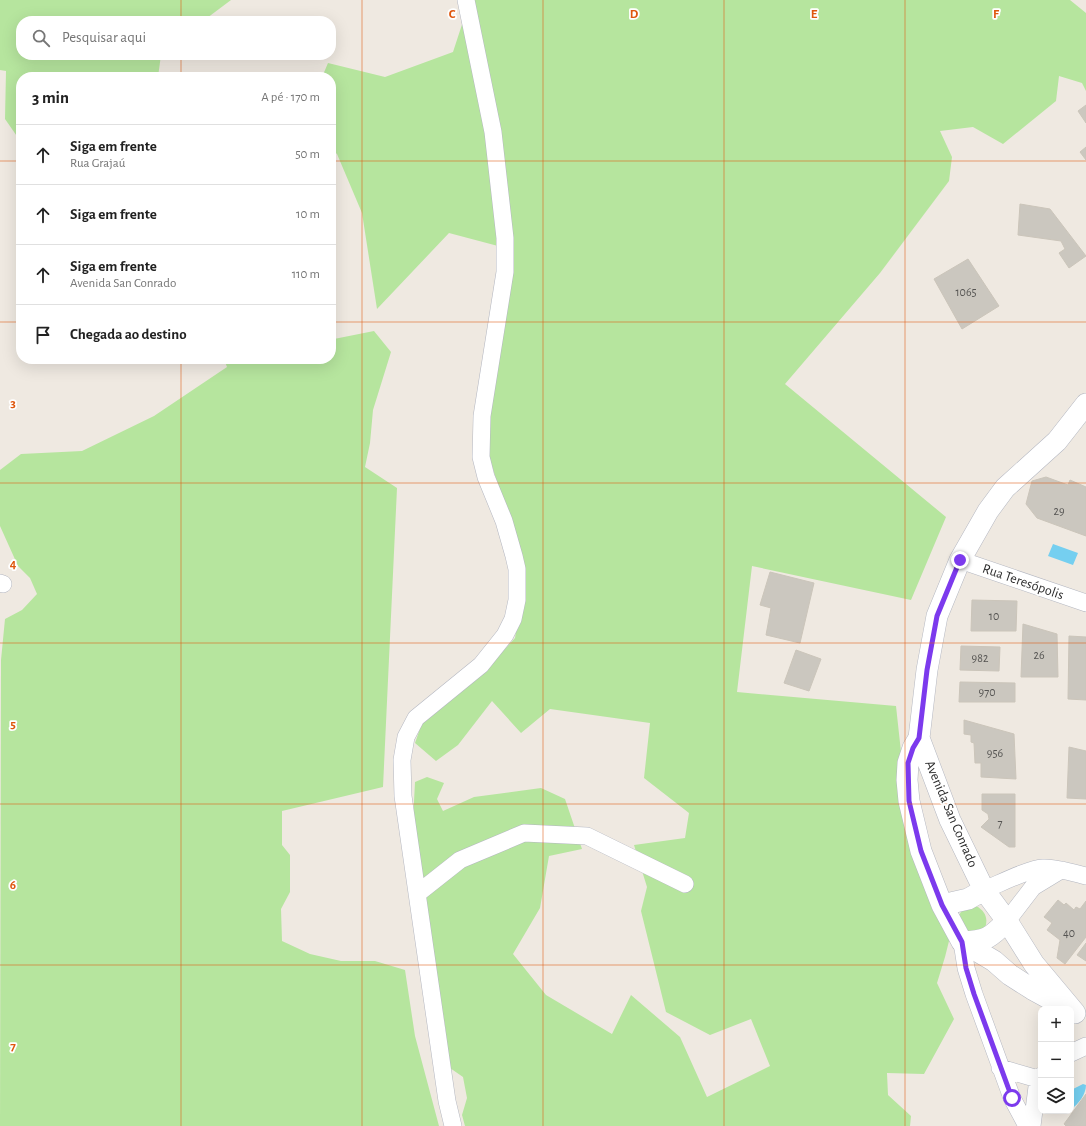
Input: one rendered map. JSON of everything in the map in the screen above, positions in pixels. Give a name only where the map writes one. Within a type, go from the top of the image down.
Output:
[{"type":"street","points":[[453,1126],[447,1101],[403,796],[402,760],[406,737],[416,718],[481,665],[505,635],[513,618],[517,600],[517,569],[514,556],[504,521],[486,477],[481,457],[482,416],[505,272],[504,238],[493,132],[466,0]]},
{"type":"street","name":"Avenida San Conrado","points":[[962,942],[942,905],[921,851],[909,801],[908,763],[913,748],[919,738],[927,670],[937,616],[960,560],[988,510],[1005,488],[1057,441],[1086,404]]},
{"type":"street","name":"Avenida San Conrado","points":[[1057,441],[1086,424]]},
{"type":"street","name":"Rua Teresópolis","points":[[960,560],[1086,603]]},
{"type":"street","name":"Avenida San Conrado","points":[[919,738],[947,812],[984,890],[1007,921]]},
{"type":"street","points":[[418,894],[460,860],[524,833],[587,836],[685,884]]},
{"type":"street","points":[[942,905],[968,899],[984,890],[1023,874],[1043,868],[1061,870],[1086,876]]},
{"type":"street","points":[[962,942],[976,942],[989,938],[1007,921],[1033,887],[1061,870]]},
{"type":"street","points":[[1007,921],[1034,964],[1075,1014]]},
{"type":"street","points":[[962,942],[994,961],[1032,989],[1075,1014]]},
{"type":"street","points":[[962,942],[966,968],[1000,1068],[1012,1098],[1027,1126]]},
{"type":"street","points":[[1074,1052],[1086,1046]]},
{"type":"street","points":[[1000,1068],[1038,1077]]},
{"type":"street","points":[[1032,1126],[1040,1078]]},
{"type":"green space","points":[[0,0],[231,0],[210,16],[16,16],[16,60],[160,60],[159,72],[16,72],[16,135],[5,119],[6,71],[0,70]]},
{"type":"green space","points":[[470,0],[1070,0],[1086,13],[1086,91],[1082,83],[1059,76],[1056,101],[1003,144],[973,127],[940,131],[952,157],[949,181],[880,273],[785,384],[946,517],[911,600],[752,566],[737,692],[896,706],[906,798],[953,925],[937,983],[954,1019],[924,1074],[887,1073],[888,1095],[911,1116],[910,1126],[465,1126],[462,1115],[467,1098],[463,1077],[450,1068],[445,1026],[413,821],[415,782],[427,777],[444,783],[437,799],[443,811],[474,797],[541,788],[565,799],[582,849],[549,856],[540,908],[513,954],[546,995],[612,1034],[631,995],[680,1037],[707,1097],[770,1066],[751,1019],[710,1035],[666,1012],[641,911],[647,887],[634,845],[685,838],[689,813],[644,778],[650,723],[550,709],[521,733],[492,701],[458,745],[436,761],[415,743],[422,723],[482,674],[515,638],[525,576],[487,449],[498,246],[449,233],[377,309],[362,213],[336,153],[336,72],[324,72],[328,63],[385,77],[453,52]]},
{"type":"green space","points":[[374,331],[391,352],[373,410],[370,443],[365,467],[397,488],[383,787],[282,811],[282,845],[290,855],[290,892],[281,909],[282,941],[310,954],[341,961],[375,961],[405,970],[415,1036],[439,1126],[0,1126],[1,660],[5,619],[22,610],[37,594],[30,578],[18,566],[0,526],[0,470],[21,454],[82,451],[154,416],[227,367],[226,364],[336,364],[336,339]]},
{"type":"green space","points":[[976,906],[982,910],[986,916],[986,926],[984,930],[967,934],[957,919],[962,910]]},
{"type":"water","points":[[1053,544],[1078,553],[1073,565],[1048,556]]},
{"type":"water","points":[[1083,1084],[1086,1085],[1083,1095],[1074,1107],[1074,1088]]},
{"type":"building","points":[[1086,105],[1086,123],[1078,111]]},
{"type":"building","points":[[1086,147],[1086,160],[1080,152]]},
{"type":"building","points":[[1020,204],[1050,209],[1086,256],[1069,268],[1059,253],[1065,249],[1061,241],[1018,235]]},
{"type":"building","points":[[968,259],[999,306],[962,329],[934,279]]},
{"type":"building","points":[[1046,477],[1068,485],[1070,480],[1086,487],[1086,536],[1037,518],[1026,504],[1032,481]]},
{"type":"building","points":[[770,572],[814,583],[800,643],[766,635],[771,608],[760,605]]},
{"type":"building","points":[[972,600],[1017,601],[1016,631],[971,631]]},
{"type":"building","points":[[1023,624],[1057,634],[1058,677],[1021,677]]},
{"type":"building","points":[[1069,636],[1086,637],[1086,700],[1068,699]]},
{"type":"building","points":[[961,646],[1000,647],[999,671],[960,670]]},
{"type":"building","points":[[796,650],[821,659],[809,691],[784,683]]},
{"type":"building","points":[[960,682],[1015,683],[1015,702],[959,702]]},
{"type":"building","points":[[964,720],[1014,734],[1016,779],[981,777],[981,763],[975,763],[974,743],[971,742],[971,735],[964,734]]},
{"type":"building","points":[[1069,747],[1086,751],[1086,799],[1067,798]]},
{"type":"building","points":[[982,794],[1015,794],[1015,847],[1009,847],[981,827],[989,819],[988,814],[982,810]]},
{"type":"building","points":[[1058,900],[1064,905],[1066,903],[1074,910],[1076,907],[1080,909],[1086,901],[1086,937],[1065,964],[1057,958],[1060,940],[1047,930],[1052,923],[1044,917]]},
{"type":"building","points":[[1086,943],[1086,961],[1077,955]]},
{"type":"building","points":[[1086,1094],[1086,1126],[1066,1126],[1064,1124],[1071,1114],[1074,1114],[1074,1110]]},
{"type":"route","points":[[960,560],[937,616],[927,670],[919,738],[913,748],[908,763],[909,801],[921,851],[942,905],[962,942],[966,968],[974,994],[1012,1098]]}]
